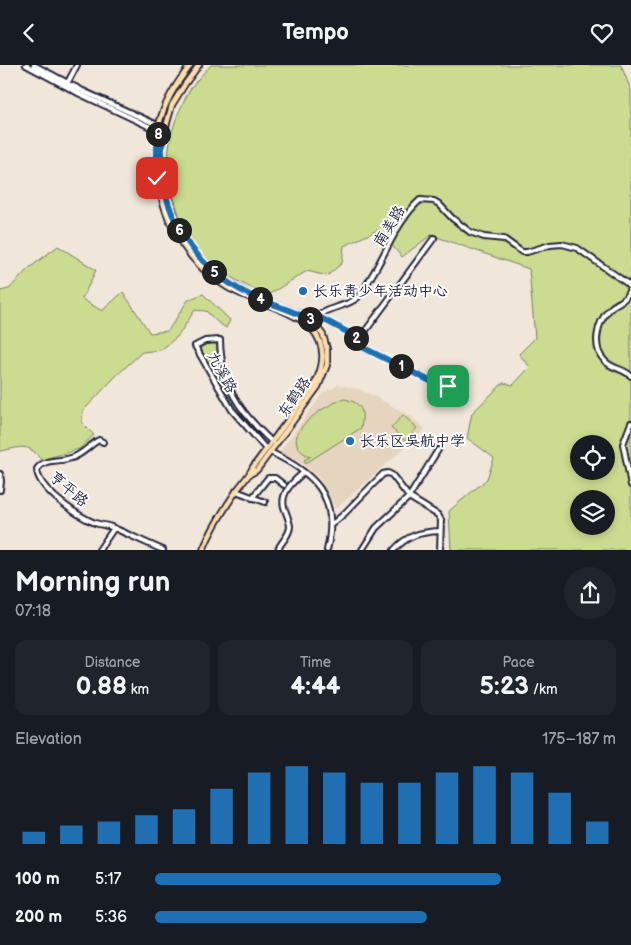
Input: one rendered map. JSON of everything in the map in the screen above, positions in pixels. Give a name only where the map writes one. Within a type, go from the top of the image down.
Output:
[{"type":"main road","points":[[161,130],[172,93],[191,65]]},
{"type":"main road","points":[[161,130],[178,95],[199,65]]},
{"type":"main road","name":"东鹤路","points":[[161,130],[161,159],[165,187],[179,229],[193,251],[209,268],[235,286],[252,296],[303,315],[312,321],[321,331],[326,342],[327,365],[318,387],[268,451],[253,467],[236,491],[217,520],[203,550]]},
{"type":"main road","name":"东鹤路","points":[[161,130],[156,164],[160,191],[169,220],[190,254],[227,287],[306,323],[317,335],[321,343],[323,355],[318,377],[272,442],[268,451]]},
{"type":"street","points":[[26,65],[161,130]]},
{"type":"street","points":[[34,65],[67,85]]},
{"type":"street","points":[[67,85],[77,65]]},
{"type":"street","name":"南美路","points":[[312,321],[325,311],[358,297],[370,280],[399,226],[420,200],[430,201],[439,204],[463,228],[484,237],[504,239],[522,252],[550,245],[562,244],[577,247],[628,284],[630,288],[623,302],[610,308],[602,321],[597,346],[602,359],[606,363],[626,371],[631,376]]},
{"type":"street","points":[[358,341],[434,238]]},
{"type":"street","points":[[317,316],[353,335],[364,348],[446,389],[448,386]]},
{"type":"street","name":"九溪路","points":[[268,451],[232,410],[195,346],[205,341],[220,340],[223,372],[234,398],[247,418],[272,442]]},
{"type":"street","points":[[631,423],[623,444],[631,485]]},
{"type":"street","name":"亨平路","points":[[103,442],[96,441],[74,458],[44,463],[37,473],[42,483],[65,505],[96,523],[114,528],[163,550]]},
{"type":"street","points":[[362,550],[376,528],[408,497],[438,450]]},
{"type":"street","points":[[268,451],[304,472],[313,480],[322,493],[332,524],[327,550]]},
{"type":"street","points":[[278,550],[288,535],[290,526],[283,505],[284,497],[288,488],[304,472]]},
{"type":"street","points":[[332,524],[383,475],[388,473],[392,475],[408,497],[438,515],[441,520],[440,550]]},
{"type":"street","points":[[0,474],[0,489]]},
{"type":"street","points":[[252,498],[268,478],[274,478],[284,485]]},
{"type":"street","points":[[236,491],[265,502]]},
{"type":"street","points":[[99,550],[114,528]]},
{"type":"street","points":[[394,550],[410,536],[419,532],[440,531]]},
{"type":"shaded area","name":"长乐区吴航中学","points":[[338,385],[359,389],[376,397],[413,418],[425,429],[336,509],[320,479],[303,464],[279,453],[323,393]]},
{"type":"green space","points":[[211,65],[621,65],[631,90],[631,550],[451,550],[449,511],[487,479],[494,458],[467,438],[472,413],[503,383],[513,385],[530,367],[519,354],[535,338],[529,269],[431,235],[402,257],[378,230],[344,246],[342,263],[327,276],[307,271],[268,295],[228,275],[211,263],[192,244],[184,229],[174,200],[171,184],[168,155],[170,141],[179,111],[198,79]]},
{"type":"green space","points":[[58,246],[96,270],[82,299],[102,311],[123,292],[150,333],[168,331],[188,300],[203,294],[230,320],[226,328],[206,311],[195,310],[178,336],[161,350],[142,352],[83,411],[82,423],[94,435],[79,449],[41,460],[28,448],[23,447],[0,451],[0,291],[9,289],[28,269]]},
{"type":"green space","points":[[209,343],[217,343],[218,363],[226,391],[245,421],[234,408],[200,348]]},
{"type":"green space","points":[[344,399],[359,405],[362,413],[361,428],[306,463],[304,460],[311,456],[303,453],[298,447],[296,440],[298,432],[311,417],[337,401]]},
{"type":"green space","points":[[403,415],[417,428],[405,441],[391,428]]},
{"type":"place","name":"长乐青少年活动中心","points":[[303,291]]},
{"type":"place","name":"长乐区吴航中学","points":[[350,441]]},
{"type":"route","points":[[157,178],[158,131],[164,133],[161,159],[165,187],[173,216],[186,242],[209,268],[224,280],[252,296],[303,315],[312,321],[317,316],[353,335],[364,348],[446,389],[448,386]]}]
